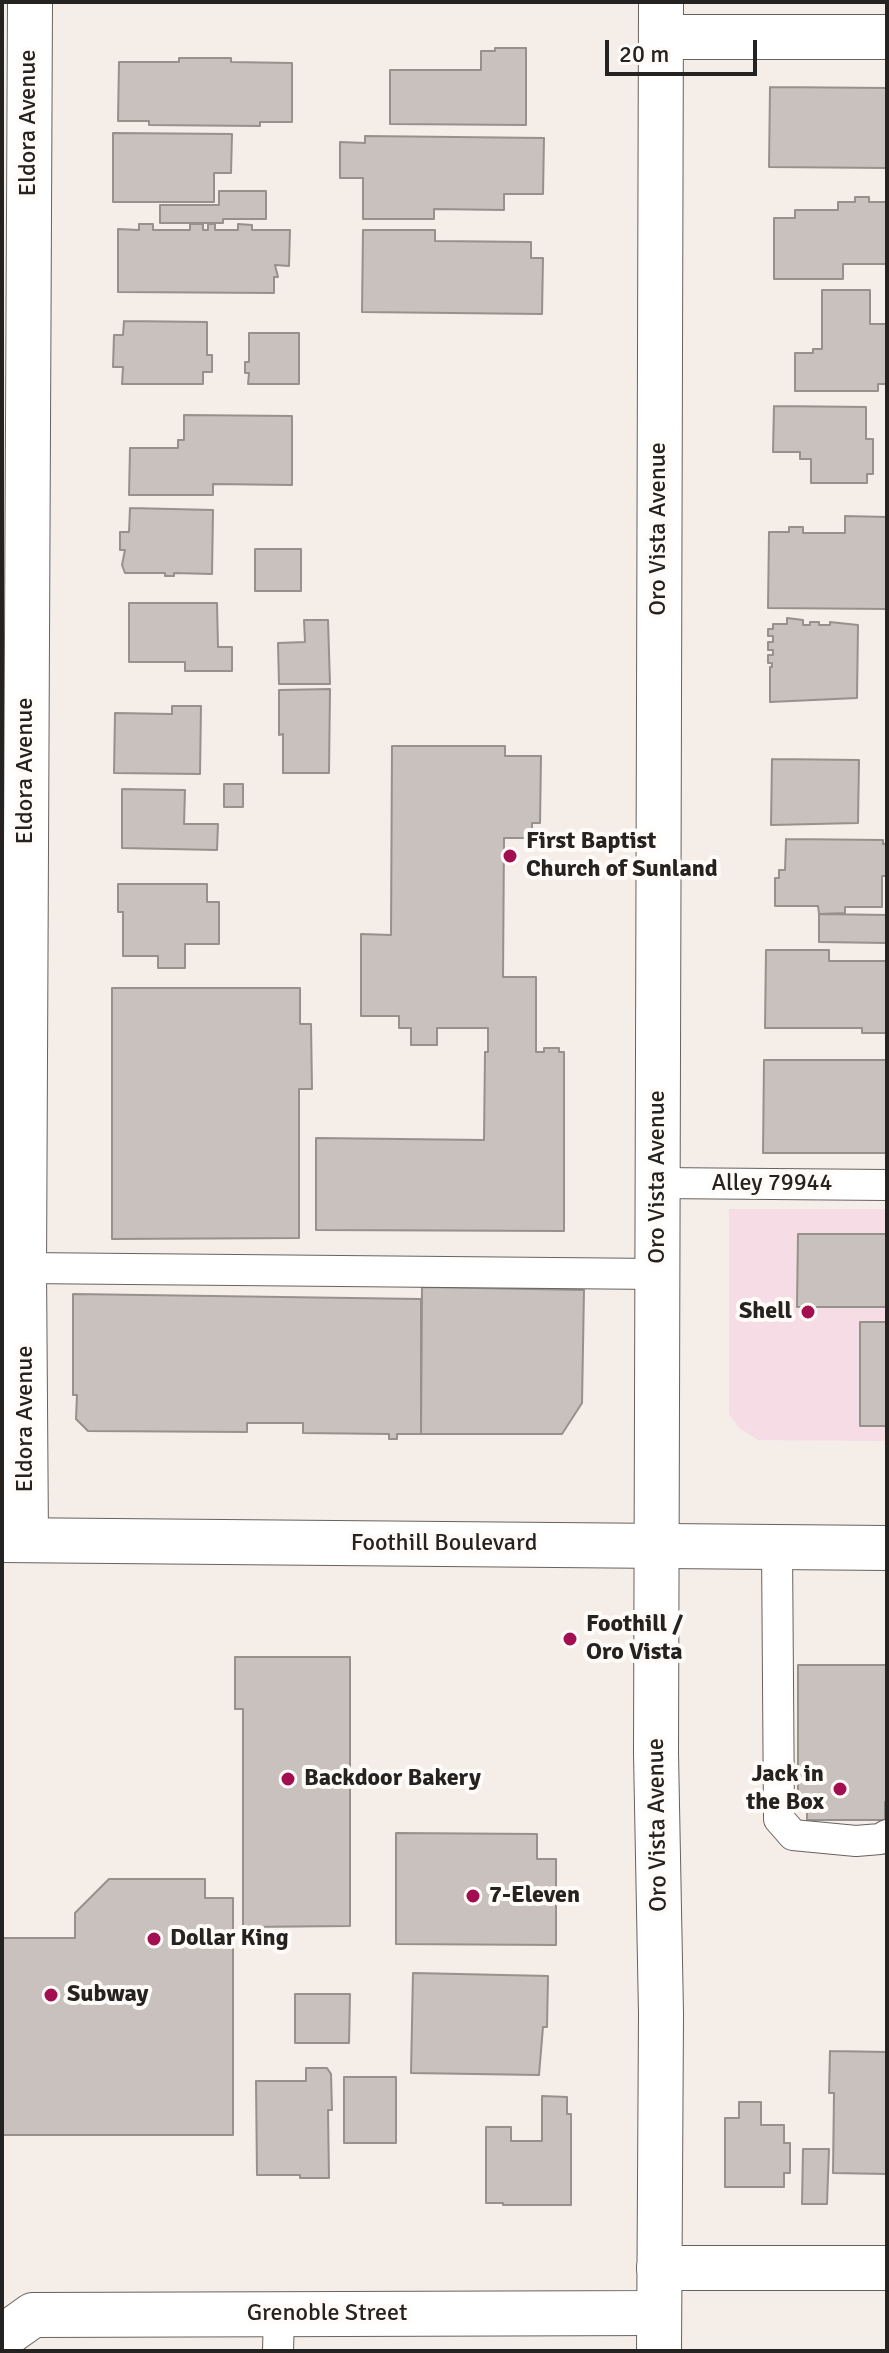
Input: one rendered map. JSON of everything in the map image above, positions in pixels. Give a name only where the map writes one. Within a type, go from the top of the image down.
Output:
[{"type":"street","name":"Eldora Avenue","points":[[14,1540],[24,1268],[30,2]]},
{"type":"street","points":[[661,19],[887,37]]},
{"type":"street","name":"Oro Vista Avenue","points":[[659,2332],[661,2014],[656,1753],[659,1546],[661,19]]},
{"type":"street","name":"Foothill Boulevard","points":[[14,1540],[887,1548]]},
{"type":"street","points":[[659,2268],[887,2268]]},
{"type":"street","name":"Grenoble Street","points":[[2,2337],[33,2315],[279,2332],[659,2332]]},
{"type":"lane","name":"Alley 79944","points":[[658,1183],[887,1185]]},
{"type":"lane","points":[[24,1268],[658,1274]]},
{"type":"lane","points":[[777,1546],[779,1819],[793,1835],[856,1841],[880,1839],[887,1835]]},
{"type":"shaded area","name":"Shell","points":[[729,1209],[887,1209],[887,1441],[758,1440],[739,1428],[729,1414]]},
{"type":"building","points":[[495,48],[526,48],[526,125],[390,124],[390,70],[481,70],[481,51],[495,51]]},
{"type":"building","points":[[179,58],[292,63],[292,122],[260,122],[260,126],[149,125],[149,121],[118,121],[119,62],[179,62]]},
{"type":"building","points":[[770,87],[887,88],[887,168],[769,167]]},
{"type":"building","points":[[113,133],[232,134],[231,173],[214,173],[214,202],[113,202]]},
{"type":"building","points":[[365,136],[544,138],[543,194],[504,194],[504,210],[434,209],[434,219],[363,219],[363,178],[340,178],[340,142],[365,143]]},
{"type":"building","points":[[219,191],[266,191],[266,219],[160,223],[160,205],[219,205]]},
{"type":"building","points":[[855,197],[869,197],[869,202],[887,202],[887,264],[843,264],[843,279],[774,279],[774,218],[795,218],[795,210],[838,210],[838,202],[855,202]]},
{"type":"building","points":[[139,224],[153,224],[153,230],[190,230],[190,224],[203,224],[203,230],[208,230],[208,224],[215,224],[215,230],[238,230],[238,224],[252,225],[252,230],[290,230],[289,266],[275,265],[278,277],[274,277],[274,293],[118,292],[118,229],[139,230]]},
{"type":"building","points":[[363,230],[435,230],[435,241],[531,242],[531,258],[543,258],[542,314],[362,312]]},
{"type":"building","points":[[822,290],[870,290],[870,324],[887,324],[887,384],[878,384],[878,391],[795,391],[795,353],[813,353],[813,349],[822,349]]},
{"type":"building","points":[[124,321],[207,322],[207,355],[212,355],[212,372],[203,372],[203,384],[122,384],[123,367],[113,367],[114,335],[123,335]]},
{"type":"building","points":[[249,333],[299,333],[299,384],[248,384],[249,373],[245,373],[245,362],[249,362]]},
{"type":"building","points":[[774,406],[866,407],[866,439],[873,439],[873,474],[867,474],[867,483],[811,483],[811,459],[800,459],[800,452],[773,452]]},
{"type":"building","points":[[184,415],[292,416],[292,485],[213,484],[213,495],[129,495],[130,448],[178,448],[178,440],[184,440]]},
{"type":"building","points":[[130,508],[213,510],[212,574],[174,573],[174,576],[165,576],[165,573],[125,573],[122,565],[125,550],[120,550],[120,532],[129,532]]},
{"type":"building","points":[[845,516],[887,517],[887,609],[768,608],[769,532],[789,532],[789,527],[803,527],[803,533],[845,533]]},
{"type":"building","points":[[255,549],[301,549],[301,591],[255,591]]},
{"type":"building","points":[[129,603],[217,603],[218,647],[232,647],[232,671],[185,671],[185,662],[129,662]]},
{"type":"building","points":[[787,618],[803,620],[803,625],[819,622],[819,625],[830,625],[830,622],[858,625],[857,698],[770,702],[772,663],[768,663],[768,655],[773,655],[773,650],[768,650],[768,642],[773,642],[773,636],[768,636],[768,629],[773,629],[773,624],[787,624]]},
{"type":"building","points":[[304,620],[328,620],[330,684],[279,684],[278,643],[305,642]]},
{"type":"building","points":[[330,689],[329,773],[283,773],[279,690]]},
{"type":"building","points":[[172,706],[201,706],[200,774],[114,773],[115,713],[172,714]]},
{"type":"building","points":[[392,746],[505,746],[505,756],[541,756],[540,823],[532,823],[532,838],[504,838],[503,977],[536,977],[536,1052],[544,1052],[544,1048],[559,1048],[559,1052],[564,1052],[564,1231],[316,1230],[316,1138],[484,1140],[488,1028],[437,1028],[437,1045],[411,1045],[411,1028],[399,1028],[399,1016],[361,1016],[361,934],[391,935]]},
{"type":"building","points":[[772,759],[859,760],[858,823],[771,825]]},
{"type":"building","points":[[224,784],[243,784],[243,807],[224,807]]},
{"type":"building","points":[[122,789],[185,790],[184,824],[218,824],[217,850],[122,848]]},
{"type":"building","points":[[786,839],[883,840],[883,844],[887,844],[887,876],[882,876],[882,907],[845,907],[845,913],[819,914],[818,906],[775,906],[775,878],[779,878],[779,870],[785,870]]},
{"type":"building","points":[[118,884],[207,884],[207,902],[219,902],[219,944],[185,944],[185,968],[158,968],[158,956],[123,956],[123,912],[118,912]]},
{"type":"building","points":[[819,914],[887,915],[887,943],[819,942]]},
{"type":"building","points":[[766,950],[829,950],[829,961],[887,961],[887,1033],[862,1033],[862,1028],[765,1028]]},
{"type":"building","points":[[112,988],[300,988],[300,1024],[311,1024],[312,1089],[299,1089],[299,1238],[112,1239]]},
{"type":"building","points":[[764,1060],[887,1060],[887,1153],[763,1153]]},
{"type":"building","points":[[798,1234],[887,1234],[887,1307],[797,1307]]},
{"type":"building","points":[[422,1287],[584,1290],[582,1403],[562,1434],[421,1434]]},
{"type":"building","points":[[73,1294],[421,1299],[421,1434],[397,1434],[397,1439],[389,1439],[389,1434],[303,1433],[303,1423],[247,1423],[247,1432],[88,1431],[76,1419],[77,1395],[73,1395]]},
{"type":"building","points":[[860,1322],[887,1322],[887,1426],[860,1426]]},
{"type":"building","points":[[235,1657],[350,1657],[350,1926],[243,1927],[243,1709],[235,1709]]},
{"type":"building","points":[[798,1665],[887,1665],[885,1820],[807,1820],[807,1799],[798,1799]]},
{"type":"building","points":[[396,1833],[537,1834],[537,1859],[556,1859],[556,1945],[396,1944]]},
{"type":"building","points":[[109,1879],[205,1879],[205,1898],[233,1898],[233,2135],[2,2135],[2,1938],[75,1938],[75,1913]]},
{"type":"building","points":[[413,1973],[548,1976],[547,2027],[543,2027],[539,2075],[411,2073]]},
{"type":"building","points":[[295,1994],[350,1994],[349,2043],[295,2043]]},
{"type":"building","points":[[830,2051],[887,2052],[887,2174],[833,2173],[834,2093],[829,2093]]},
{"type":"building","points":[[306,2068],[327,2068],[331,2074],[329,2178],[257,2175],[256,2081],[306,2081]]},
{"type":"building","points":[[344,2077],[396,2077],[396,2143],[344,2143]]},
{"type":"building","points":[[542,2096],[567,2097],[567,2114],[571,2114],[571,2205],[486,2203],[486,2127],[511,2127],[511,2141],[542,2141]]},
{"type":"building","points":[[739,2102],[761,2102],[761,2125],[784,2125],[784,2143],[790,2143],[790,2173],[784,2173],[784,2187],[725,2187],[725,2118],[739,2118]]},
{"type":"building","points":[[803,2149],[829,2149],[827,2204],[802,2204]]},
{"type":"place","name":"First Baptist Church of Sunland","points":[[510,856]]},
{"type":"place","name":"Shell","points":[[808,1312]]},
{"type":"place","name":"Foothill / Oro Vista","points":[[570,1639]]},
{"type":"place","name":"Backdoor Bakery","points":[[288,1779]]},
{"type":"place","name":"Jack in the Box","points":[[840,1789]]},
{"type":"place","name":"7-Eleven","points":[[473,1896]]},
{"type":"place","name":"Dollar King","points":[[154,1939]]},
{"type":"place","name":"Subway","points":[[51,1995]]}]
